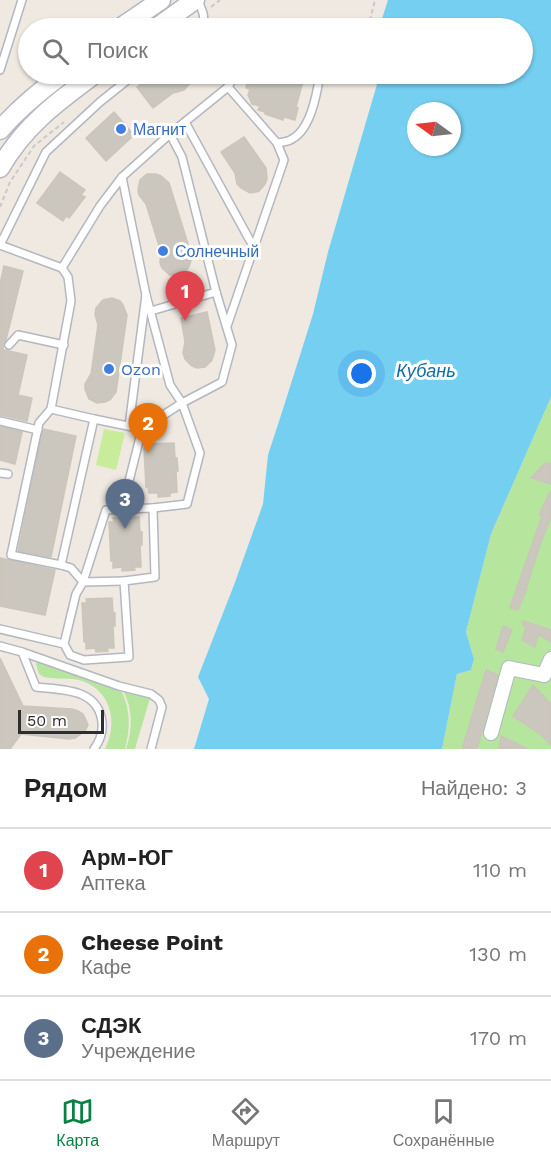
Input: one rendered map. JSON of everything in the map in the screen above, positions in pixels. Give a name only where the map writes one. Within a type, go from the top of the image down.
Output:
[{"type":"main road","points":[[135,18],[161,0]]},
{"type":"main road","points":[[170,18],[196,0]]},
{"type":"main road","points":[[0,130],[16,112],[49,84]]},
{"type":"main road","points":[[0,168],[20,138],[37,119],[81,84]]},
{"type":"street","points":[[491,733],[508,668],[548,680],[551,659]]},
{"type":"lane","points":[[0,70],[22,0]]},
{"type":"lane","points":[[196,0],[204,18]]},
{"type":"lane","points":[[83,582],[71,568],[11,555],[39,423],[51,409],[72,301],[68,277],[62,268],[0,245],[46,152],[122,84]]},
{"type":"lane","points":[[62,268],[100,206],[122,177],[230,84]]},
{"type":"lane","points":[[277,143],[292,140],[305,127],[316,98],[318,84]]},
{"type":"lane","points":[[227,326],[284,160],[277,143],[228,87]]},
{"type":"lane","points":[[185,123],[254,248]]},
{"type":"lane","points":[[122,509],[142,429],[182,403],[222,382],[232,345],[216,292],[182,157],[170,134]]},
{"type":"lane","points":[[122,177],[146,295],[170,385],[182,403],[200,453],[187,504],[106,510],[83,582],[76,594],[64,644],[69,655],[84,660],[129,657],[124,581]]},
{"type":"lane","points":[[150,311],[216,292]]},
{"type":"lane","points":[[129,426],[146,295]]},
{"type":"lane","points":[[9,345],[18,335],[64,345]]},
{"type":"lane","points":[[51,409],[142,429]]},
{"type":"lane","points":[[61,565],[93,419]]},
{"type":"lane","points":[[0,422],[38,430]]},
{"type":"lane","points":[[83,582],[155,578],[153,508]]},
{"type":"lane","points":[[0,629],[64,644]]},
{"type":"lane","points":[[0,646],[22,651],[119,686],[151,694],[159,700],[162,707],[151,749]]},
{"type":"lane","points":[[22,651],[36,687],[74,691],[94,702],[100,712],[102,724],[101,736],[94,749]]},
{"type":"path","points":[[370,18],[375,0]]},
{"type":"green space","points":[[551,397],[551,749],[442,749],[457,674],[471,670],[474,659],[466,632],[491,534]]},
{"type":"green space","points":[[104,429],[125,433],[116,470],[96,465]]},
{"type":"green space","points":[[38,661],[90,677],[122,692],[129,720],[125,749],[105,749],[111,729],[111,719],[110,709],[100,692],[82,681],[44,677],[39,674],[36,664]]},
{"type":"green space","points":[[123,690],[150,698],[135,749],[126,749],[131,719]]},
{"type":"water","name":"Кубань","points":[[388,0],[551,0],[551,397],[491,534],[466,632],[474,659],[471,670],[457,674],[442,749],[194,749],[209,699],[198,677],[263,504],[268,455],[313,314],[328,252],[377,84],[533,84],[533,18],[382,18]]},
{"type":"building","points":[[141,84],[189,84],[184,90],[173,93],[153,108],[137,87]]},
{"type":"building","points":[[247,84],[302,84],[295,120],[284,117],[283,120],[258,110],[260,106],[252,104],[248,95],[250,89],[246,88]]},
{"type":"building","points":[[114,112],[134,135],[106,161],[86,138]]},
{"type":"building","points":[[244,137],[266,168],[265,184],[259,191],[250,193],[237,184],[235,173],[221,152]]},
{"type":"building","points":[[60,172],[85,190],[81,195],[85,197],[69,218],[66,216],[63,221],[37,203]]},
{"type":"building","points":[[147,174],[161,176],[169,183],[192,257],[189,267],[179,276],[170,275],[160,263],[161,252],[146,204],[138,190],[140,180]]},
{"type":"building","points":[[4,266],[23,271],[6,340],[3,349],[0,349],[0,284]]},
{"type":"building","points":[[112,298],[120,301],[127,315],[116,392],[110,400],[97,403],[89,399],[85,389],[85,384],[91,374],[98,325],[95,314],[96,308],[103,300]]},
{"type":"building","points":[[207,312],[215,350],[212,360],[205,367],[197,368],[185,359],[183,353],[185,342],[181,318]]},
{"type":"building","points":[[0,349],[27,355],[18,395],[32,398],[27,421],[0,415]]},
{"type":"building","points":[[0,427],[22,432],[15,464],[0,460]]},
{"type":"building","points":[[43,429],[76,436],[51,557],[18,551]]},
{"type":"building","points":[[174,443],[178,471],[176,471],[177,492],[170,493],[170,496],[158,497],[158,493],[149,493],[146,487],[144,448],[149,448],[149,444]]},
{"type":"building","points":[[551,463],[551,484],[531,478],[544,464]]},
{"type":"building","points":[[550,492],[551,517],[527,588],[518,610],[510,608],[542,516],[539,515]]},
{"type":"building","points":[[139,517],[140,532],[142,532],[141,567],[122,571],[122,567],[113,568],[109,522],[114,522],[113,518]]},
{"type":"building","points":[[0,558],[55,570],[45,615],[0,606]]},
{"type":"building","points":[[112,598],[113,613],[115,613],[114,648],[96,652],[95,648],[86,649],[82,603],[87,603],[86,599]]},
{"type":"building","points":[[523,621],[551,630],[551,642],[538,634],[535,647],[522,640],[526,627],[522,624]]},
{"type":"building","points":[[503,626],[512,630],[503,652],[496,649]]},
{"type":"building","points":[[0,658],[23,706],[78,711],[83,714],[88,725],[85,731],[69,739],[21,734],[10,749],[0,749]]},
{"type":"building","points":[[486,670],[498,675],[477,749],[462,749]]},
{"type":"building","points":[[533,685],[551,704],[551,745],[539,733],[513,716]]},
{"type":"building","points":[[501,736],[528,749],[499,749]]},
{"type":"place","name":"Магнит","points":[[121,129]]},
{"type":"place","name":"Солнечный","points":[[163,251]]},
{"type":"place","name":"Арм-ЮГ","points":[[185,321]]},
{"type":"place","name":"Ozon","points":[[109,369]]},
{"type":"place","name":"Cheese Point","points":[[148,453]]},
{"type":"place","name":"СДЭК","points":[[125,529]]}]
